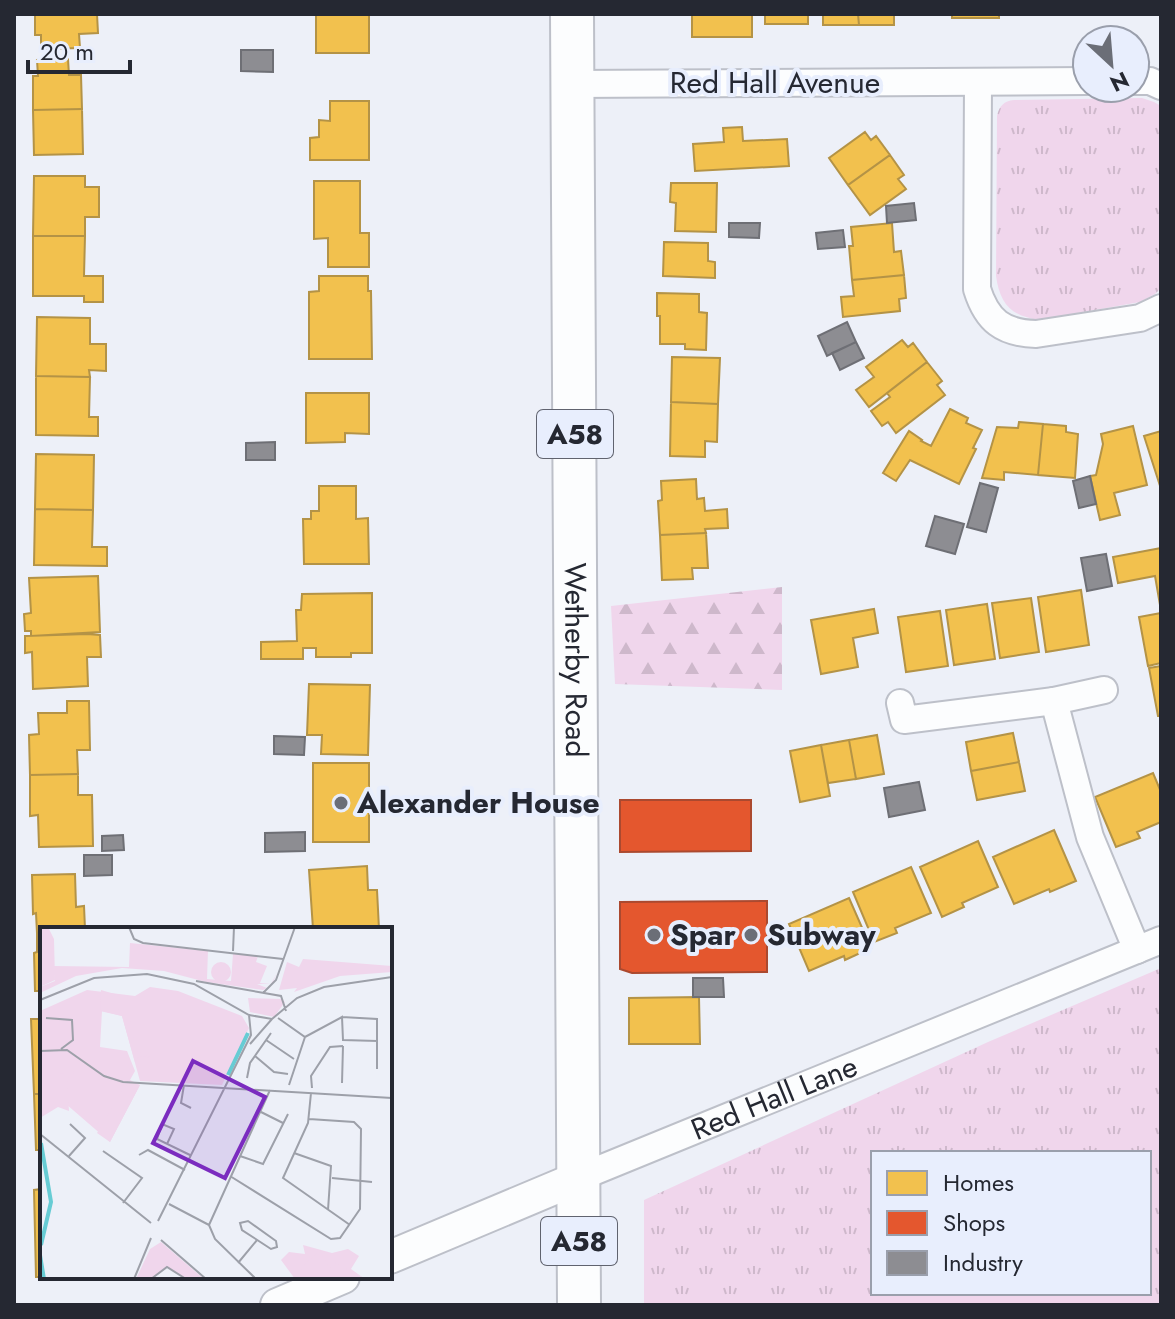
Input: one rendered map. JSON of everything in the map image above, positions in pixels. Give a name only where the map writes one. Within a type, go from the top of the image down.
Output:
[{"type":"main road","name":"Wetherby Road","points":[[572,14],[579,1305]]},
{"type":"street","name":"Red Hall Avenue","points":[[571,84],[1071,81]]},
{"type":"street","points":[[978,83],[977,289],[982,305],[991,318],[1005,328],[1036,334],[1140,318],[1161,308]]},
{"type":"street","points":[[900,703],[904,720],[1054,701],[1104,690]]},
{"type":"street","points":[[1054,701],[1090,837],[1137,950]]},
{"type":"street","name":"Red Hall Lane","points":[[392,1256],[1161,940]]},
{"type":"street","points":[[277,1305],[338,1279]]},
{"type":"green space","points":[[1071,99],[1071,104],[1151,104],[1151,101],[1161,106],[1161,288],[1155,294],[1140,302],[1039,320],[1008,307],[1000,294],[996,276],[997,116],[1001,107],[1014,100]]},
{"type":"green space","points":[[782,587],[782,690],[615,684],[611,606]]},
{"type":"green space","points":[[1161,968],[1161,1305],[644,1305],[644,1200],[988,1042]]},
{"type":"building: Homes","points":[[35,14],[97,14],[98,33],[79,34],[80,48],[41,49],[41,35],[35,35]]},
{"type":"building: Homes","points":[[316,14],[369,14],[369,53],[316,53]]},
{"type":"building: Homes","points":[[692,14],[752,14],[752,37],[692,37]]},
{"type":"building: Homes","points":[[765,14],[808,14],[808,24],[765,24]]},
{"type":"building: Homes","points":[[823,14],[858,14],[859,25],[823,25]]},
{"type":"building: Homes","points":[[858,14],[894,14],[894,25],[859,25]]},
{"type":"building: Homes","points":[[952,14],[999,14],[999,18],[952,18]]},
{"type":"building: Homes","points":[[68,59],[69,75],[81,75],[82,109],[33,110],[33,76],[38,76],[37,60]]},
{"type":"building: Homes","points":[[330,101],[369,101],[369,160],[310,160],[310,138],[319,137],[319,120],[330,121]]},
{"type":"building: Homes","points":[[82,109],[83,154],[34,155],[33,110]]},
{"type":"building: Homes","points":[[742,127],[743,141],[787,139],[789,166],[695,171],[693,144],[724,142],[723,128]]},
{"type":"building: Homes","points":[[865,132],[871,140],[876,136],[890,155],[848,185],[829,158]]},
{"type":"building: Homes","points":[[890,155],[904,175],[898,179],[906,189],[870,215],[848,185]]},
{"type":"building: Homes","points":[[34,176],[85,176],[85,187],[99,187],[99,217],[85,217],[85,236],[33,236]]},
{"type":"building: Homes","points":[[314,181],[360,181],[360,233],[369,233],[369,267],[328,267],[328,238],[314,239]]},
{"type":"building: Homes","points":[[671,183],[717,183],[716,232],[675,231],[676,203],[670,202]]},
{"type":"building: Homes","points":[[892,223],[894,252],[901,251],[904,275],[852,280],[851,227]]},
{"type":"building: Homes","points":[[33,236],[85,236],[84,276],[103,276],[103,302],[84,302],[84,296],[33,296]]},
{"type":"building: Homes","points":[[664,242],[708,243],[708,261],[715,262],[715,278],[663,276]]},
{"type":"building: Homes","points":[[904,275],[906,298],[899,299],[900,311],[843,317],[841,297],[854,296],[852,280]]},
{"type":"building: Homes","points":[[319,276],[368,276],[372,359],[309,359],[309,292],[319,291]]},
{"type":"building: Homes","points":[[657,293],[699,294],[699,312],[707,313],[706,350],[685,349],[685,344],[660,344]]},
{"type":"building: Homes","points":[[37,317],[90,318],[90,344],[106,344],[106,371],[89,370],[90,377],[36,376]]},
{"type":"building: Homes","points":[[902,340],[908,347],[913,343],[927,362],[869,407],[856,390],[874,377],[866,367]]},
{"type":"building: Homes","points":[[672,357],[720,358],[718,404],[671,402]]},
{"type":"building: Homes","points":[[927,362],[942,381],[937,385],[945,395],[896,433],[888,422],[882,426],[871,411],[890,397],[887,393]]},
{"type":"building: Homes","points":[[36,376],[90,377],[89,417],[98,417],[98,436],[36,435]]},
{"type":"building: Homes","points":[[306,393],[369,393],[369,434],[345,433],[345,442],[306,443]]},
{"type":"building: Homes","points":[[671,402],[718,404],[717,442],[705,441],[705,457],[670,456]]},
{"type":"building: Homes","points":[[950,409],[968,418],[966,423],[982,430],[959,484],[910,460],[896,481],[883,473],[909,431],[931,446]]},
{"type":"building: Homes","points":[[1019,422],[1043,424],[1038,475],[1004,472],[1004,480],[982,478],[997,427],[1018,428]]},
{"type":"building: Homes","points":[[1043,424],[1066,426],[1066,432],[1078,434],[1075,478],[1038,475]]},
{"type":"building: Homes","points":[[1133,426],[1147,485],[1114,493],[1120,515],[1100,520],[1090,476],[1096,475],[1103,444],[1101,434]]},
{"type":"building: Homes","points":[[1161,431],[1161,489],[1144,436]]},
{"type":"building: Homes","points":[[36,454],[94,455],[93,510],[35,509]]},
{"type":"building: Homes","points":[[696,479],[697,499],[704,498],[705,511],[727,509],[728,528],[705,529],[706,533],[660,535],[658,501],[662,500],[661,481]]},
{"type":"building: Homes","points":[[319,486],[356,486],[356,519],[368,518],[369,564],[304,564],[303,519],[311,519],[311,511],[319,511]]},
{"type":"building: Homes","points":[[35,509],[93,510],[92,547],[107,547],[107,566],[34,565]]},
{"type":"building: Homes","points":[[706,533],[708,568],[692,568],[693,579],[662,580],[660,535]]},
{"type":"building: Homes","points":[[1161,548],[1160,605],[1155,576],[1118,583],[1113,557]]},
{"type":"building: Homes","points":[[98,576],[100,632],[31,636],[31,631],[25,631],[24,614],[31,613],[29,578]]},
{"type":"building: Homes","points":[[1081,590],[1089,645],[1046,652],[1038,597]]},
{"type":"building: Homes","points":[[372,593],[372,653],[351,653],[351,657],[316,657],[316,648],[303,648],[303,659],[261,659],[261,642],[297,641],[296,610],[301,610],[302,594]]},
{"type":"building: Homes","points":[[1031,598],[1039,652],[1000,658],[992,603]]},
{"type":"building: Homes","points":[[987,604],[995,659],[954,665],[946,610]]},
{"type":"building: Homes","points":[[874,609],[878,633],[853,638],[858,667],[821,674],[811,620]]},
{"type":"building: Homes","points":[[940,611],[948,666],[906,672],[898,617]]},
{"type":"building: Homes","points":[[1161,613],[1161,663],[1148,666],[1139,617]]},
{"type":"building: Homes","points":[[100,635],[101,657],[87,657],[88,686],[33,689],[32,652],[25,653],[25,636]]},
{"type":"building: Homes","points":[[1161,666],[1161,716],[1158,716],[1149,668]]},
{"type":"building: Homes","points":[[309,684],[370,685],[368,755],[321,754],[322,735],[307,735]]},
{"type":"building: Homes","points":[[67,701],[89,701],[90,750],[77,750],[78,774],[30,775],[29,735],[39,734],[38,713],[67,713]]},
{"type":"building: Homes","points":[[1013,733],[1019,762],[971,771],[966,742]]},
{"type":"building: Homes","points":[[877,735],[884,774],[856,779],[849,740]]},
{"type":"building: Homes","points":[[849,740],[856,779],[828,783],[821,745]]},
{"type":"building: Homes","points":[[821,745],[830,796],[800,802],[790,751]]},
{"type":"building: Homes","points":[[1019,762],[1025,791],[977,800],[971,771]]},
{"type":"building: Homes","name":"Alexander House","points":[[313,763],[369,763],[369,842],[313,842]]},
{"type":"building: Homes","points":[[1153,773],[1161,792],[1161,822],[1137,832],[1140,838],[1116,847],[1095,797]]},
{"type":"building: Homes","points":[[78,774],[78,795],[92,795],[93,846],[39,847],[38,815],[30,816],[30,775]]},
{"type":"building: Homes","points":[[1054,830],[1076,881],[1014,904],[993,857]]},
{"type":"building: Homes","points":[[978,841],[998,887],[962,903],[964,907],[942,917],[920,867]]},
{"type":"building: Homes","points":[[367,866],[368,890],[377,890],[379,927],[313,927],[309,870]]},
{"type":"building: Homes","points":[[911,867],[931,913],[895,928],[897,933],[874,942],[853,892]]},
{"type":"building: Homes","points":[[75,874],[76,907],[84,906],[85,927],[40,927],[40,933],[37,933],[32,875]]},
{"type":"building: Homes","points":[[849,898],[871,948],[809,971],[789,924]]},
{"type":"building: Homes","points":[[37,933],[40,933],[40,991],[35,991],[34,953],[37,952]]},
{"type":"building: Homes","points":[[699,997],[700,1044],[629,1044],[629,998]]},
{"type":"building: Homes","points":[[31,1019],[40,1019],[40,1094],[34,1094]]},
{"type":"building: Homes","points":[[34,1094],[40,1094],[40,1150],[36,1150]]},
{"type":"building: Homes","points":[[40,1189],[40,1277],[36,1277],[34,1190]]},
{"type":"building: Shops","points":[[620,800],[751,800],[751,851],[620,852]]},
{"type":"building: Shops","points":[[767,901],[767,972],[632,973],[620,969],[620,902]]},
{"type":"building: Industry","points":[[241,50],[273,50],[273,72],[241,71]]},
{"type":"building: Industry","points":[[914,203],[916,220],[887,223],[886,206]]},
{"type":"building: Industry","points":[[729,223],[760,223],[759,238],[729,237]]},
{"type":"building: Industry","points":[[843,230],[845,247],[818,249],[816,233]]},
{"type":"building: Industry","points":[[847,322],[856,342],[827,356],[818,336]]},
{"type":"building: Industry","points":[[856,342],[864,358],[840,370],[832,353]]},
{"type":"building: Industry","points":[[275,442],[275,460],[246,460],[246,443]]},
{"type":"building: Industry","points":[[1090,476],[1096,504],[1079,508],[1073,481]]},
{"type":"building: Industry","points":[[980,483],[998,488],[986,532],[967,527]]},
{"type":"building: Industry","points":[[935,516],[964,524],[955,554],[926,546]]},
{"type":"building: Industry","points":[[1106,554],[1112,586],[1087,591],[1081,558]]},
{"type":"building: Industry","points":[[274,736],[305,737],[304,755],[274,754]]},
{"type":"building: Industry","points":[[919,782],[925,810],[889,817],[884,788]]},
{"type":"building: Industry","points":[[305,832],[305,851],[265,852],[265,833]]},
{"type":"building: Industry","points":[[123,835],[124,850],[102,851],[102,836]]},
{"type":"building: Industry","points":[[84,855],[112,855],[112,875],[84,876]]},
{"type":"building: Industry","points":[[693,978],[723,978],[724,997],[693,997]]},
{"type":"place","name":"Alexander House","points":[[341,803]]},
{"type":"place","name":"Spar","points":[[654,935]]},
{"type":"place","name":"Subway","points":[[751,935]]}]
